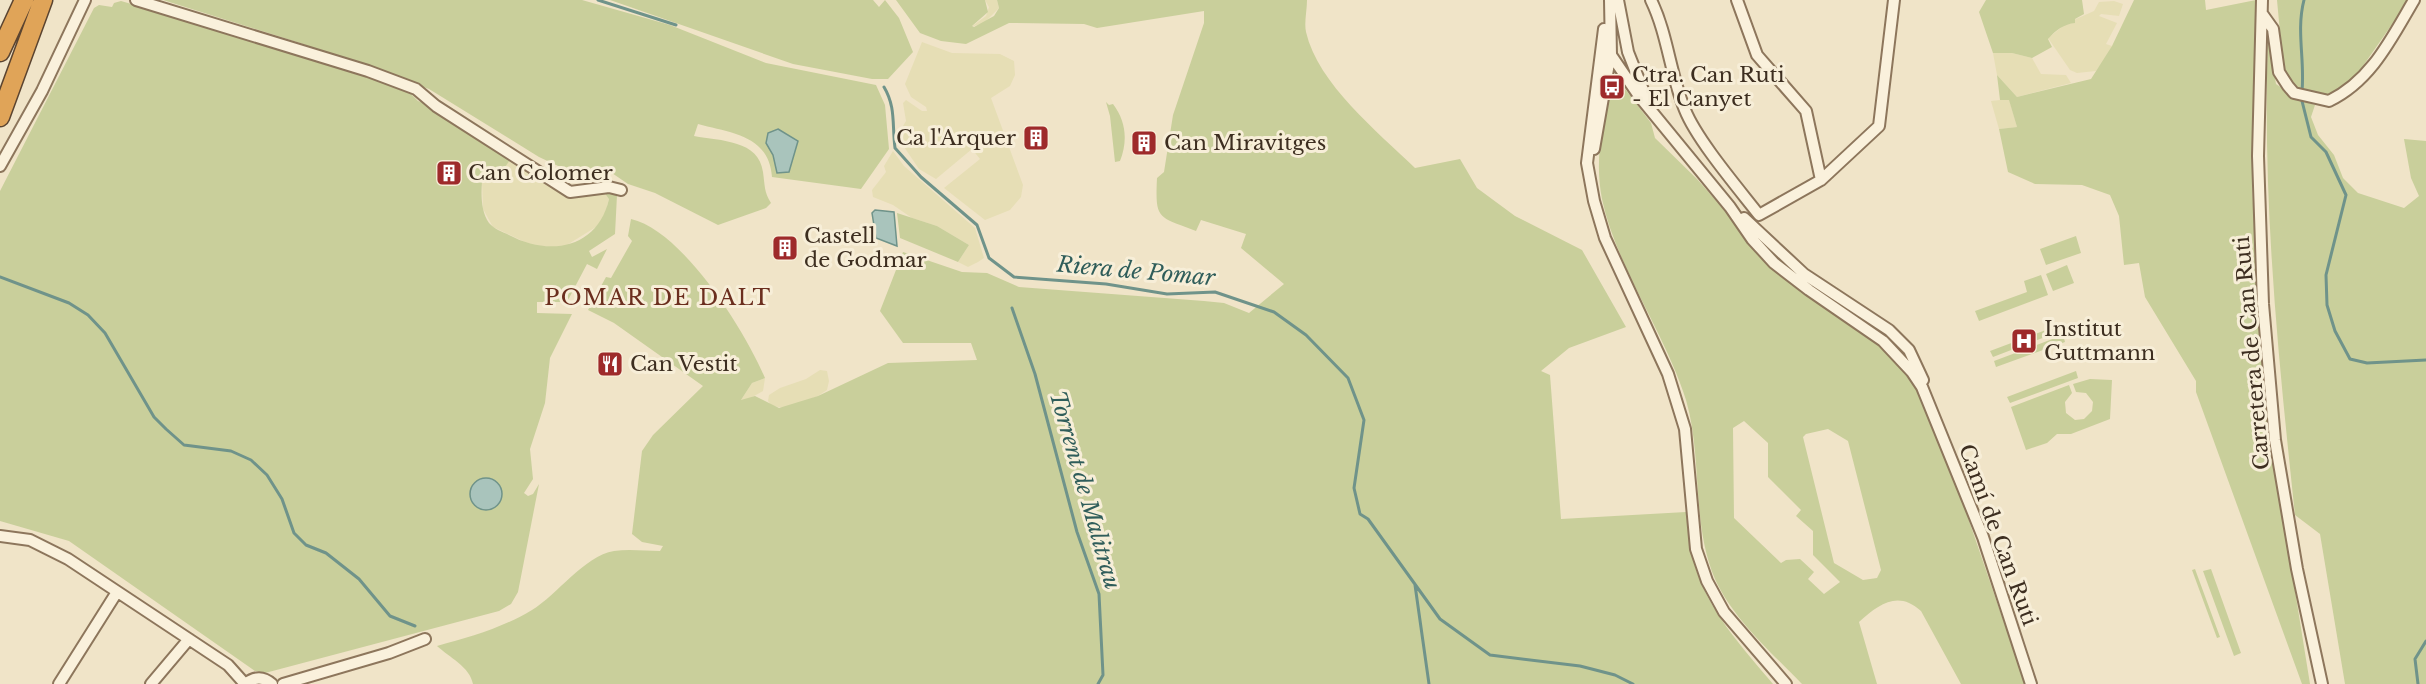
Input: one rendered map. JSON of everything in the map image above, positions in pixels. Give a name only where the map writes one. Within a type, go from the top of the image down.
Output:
[{"type":"highway","points":[[0,51],[24,0]]},
{"type":"highway","points":[[0,117],[43,0]]},
{"type":"street","points":[[0,166],[42,91],[85,0]]},
{"type":"street","points":[[136,0],[368,71],[416,89],[436,106],[570,192],[609,188],[621,190]]},
{"type":"street","points":[[1605,0],[1604,32],[1590,123],[1587,163],[1594,201],[1605,238],[1668,374],[1682,418],[1689,465],[1696,549],[1707,581],[1724,612],[1786,684]]},
{"type":"street","points":[[1610,0],[1611,55]]},
{"type":"street","points":[[1591,176],[1611,55],[1617,0]]},
{"type":"street","name":"Camí de Can Ruti","points":[[1617,0],[1628,52],[1651,109]]},
{"type":"street","points":[[1651,0],[1662,22],[1684,110],[1695,129],[1759,215],[1821,180],[1879,126],[1894,0]]},
{"type":"street","points":[[1737,0],[1757,55],[1806,111],[1821,180]]},
{"type":"street","name":"Carretera de Can Ruti","points":[[2262,0],[2258,156],[2263,304],[2274,428],[2297,568],[2322,684]]},
{"type":"street","name":"Carretera de Can Ruti","points":[[2263,15],[2268,0]]},
{"type":"street","points":[[2263,15],[2273,29],[2279,72],[2294,93],[2329,101],[2359,83],[2375,63],[2414,0]]},
{"type":"street","name":"Camí de Can Ruti","points":[[1611,55],[1639,96],[1768,256],[1833,307],[1883,341],[1904,362],[1928,399]]},
{"type":"street","name":"Camí de Can Ruti","points":[[1730,207],[1810,279],[1885,328],[1910,350],[1923,378],[1928,399],[1983,537],[2031,684]]},
{"type":"street","name":"Camí de Can Ruti","points":[[1768,256],[1796,274],[1810,279]]},
{"type":"street","name":"Camí de Can Ruti","points":[[1833,307],[1842,306],[1878,328],[1885,328]]},
{"type":"street","name":"Camí de Can Ruti","points":[[1885,328],[1887,336],[1902,354],[1904,362]]},
{"type":"street","points":[[0,536],[30,540],[69,559],[228,665],[245,684],[256,678],[264,679],[272,684]]},
{"type":"street","points":[[59,684],[117,592]]},
{"type":"street","points":[[151,684],[189,639]]},
{"type":"street","points":[[283,684],[389,653],[425,639]]},
{"type":"shaded area","points":[[985,0],[997,0],[999,8],[984,23],[971,27],[986,16],[989,7]]},
{"type":"shaded area","points":[[2114,1],[2123,4],[2119,16],[2101,14],[2099,16],[2117,23],[2106,44],[2112,46],[2107,56],[2096,71],[2077,73],[2070,70],[2048,38],[2067,23],[2094,11],[2099,2]]},
{"type":"shaded area","points":[[922,42],[952,53],[1000,54],[1014,61],[1015,75],[1010,86],[991,98],[1023,185],[1021,197],[1010,210],[985,220],[944,188],[980,159],[972,149],[936,179],[919,169],[902,144],[903,126],[906,121],[903,103],[906,100],[922,111],[927,111],[926,107],[911,97],[905,84]]},
{"type":"shaded area","points":[[1993,53],[2012,53],[2032,58],[2041,74],[2066,75],[2071,83],[2017,97],[1997,75]]},
{"type":"shaded area","points":[[2009,99],[2017,127],[1999,129],[1991,101]]},
{"type":"shaded area","points":[[893,151],[904,166],[975,228],[984,258],[968,267],[958,262],[969,245],[937,226],[912,218],[893,205],[873,197],[872,190],[886,172],[884,166]]},
{"type":"shaded area","points":[[509,155],[560,191],[604,192],[609,198],[605,216],[596,227],[562,248],[531,245],[493,227],[483,209],[482,182],[497,172]]},
{"type":"shaded area","points":[[820,370],[827,371],[829,381],[827,390],[818,396],[786,408],[772,406],[768,401],[769,395],[780,388],[806,379]]},
{"type":"shaded area","points":[[765,378],[763,391],[747,400],[741,400],[752,383]]},
{"type":"green space","points":[[163,0],[582,0],[670,25],[766,63],[876,85],[885,105],[889,149],[861,189],[772,177],[764,152],[756,144],[735,134],[698,124],[694,136],[737,144],[754,154],[760,161],[766,192],[771,203],[766,208],[718,225],[655,193],[628,184],[609,171],[593,168],[571,172],[539,157],[429,89],[300,43]]},
{"type":"green space","points":[[610,0],[873,0],[879,7],[885,0],[899,18],[913,52],[888,79],[872,79],[793,64]]},
{"type":"green space","points":[[896,0],[985,0],[988,12],[972,26],[974,27],[994,16],[999,8],[997,0],[1307,0],[1306,32],[1323,70],[1351,106],[1415,168],[1460,159],[1477,188],[1515,216],[1582,250],[1626,327],[1569,348],[1541,371],[1550,375],[1561,519],[1686,512],[1692,557],[1708,597],[1727,628],[1773,684],[473,684],[468,672],[437,646],[486,631],[532,610],[581,568],[603,554],[620,550],[660,551],[663,546],[642,542],[632,534],[642,451],[653,435],[703,386],[614,323],[588,310],[606,277],[611,278],[632,241],[628,236],[631,219],[651,227],[671,242],[691,262],[728,310],[765,378],[752,383],[741,400],[755,396],[779,408],[818,396],[888,363],[977,360],[971,343],[903,343],[880,311],[903,252],[962,272],[987,273],[1019,287],[1224,303],[1249,313],[1284,284],[1241,248],[1246,234],[1201,220],[1196,231],[1166,219],[1158,210],[1157,178],[1164,172],[1173,115],[1204,23],[1204,11],[1097,28],[1084,24],[1009,23],[966,44],[941,41],[920,33]]},
{"type":"green space","points":[[1986,0],[2082,0],[2084,14],[2075,19],[2075,23],[2064,26],[2054,33],[2048,39],[2052,47],[2032,58],[2012,53],[1993,53],[1979,12]]},
{"type":"green space","points":[[2134,0],[2205,0],[2206,10],[2256,0],[2252,186],[2264,398],[2310,684],[2302,684],[2196,392],[2196,381],[2145,297],[2139,263],[2124,265],[2119,216],[2110,195],[2082,185],[2035,184],[2008,172],[1999,129],[2017,127],[2009,100],[2000,100],[1997,75],[2017,97],[2091,79],[2112,46]]},
{"type":"green space","points":[[2277,0],[2409,0],[2349,86],[2336,93],[2322,95],[2293,90],[2284,76]]},
{"type":"green space","points":[[121,1],[293,51],[406,89],[418,101],[429,105],[509,155],[510,160],[505,167],[482,182],[483,209],[486,219],[493,227],[525,242],[540,246],[556,246],[570,244],[583,238],[603,216],[609,199],[604,192],[610,191],[617,195],[615,234],[589,251],[592,257],[607,249],[597,269],[587,264],[567,302],[537,302],[537,313],[572,314],[550,358],[545,403],[530,449],[533,479],[524,493],[528,496],[533,494],[539,484],[518,592],[511,604],[499,611],[265,673],[255,671],[69,541],[0,521],[0,191],[94,8],[99,5],[112,7],[114,3]]},
{"type":"green space","points":[[2268,38],[2276,84],[2300,100],[2315,105],[2311,117],[2318,135],[2334,155],[2343,178],[2358,193],[2404,208],[2419,196],[2411,178],[2404,139],[2426,141],[2426,684],[2345,684],[2320,534],[2295,515],[2277,336],[2269,217]]},
{"type":"green space","points":[[1616,77],[1651,123],[1655,138],[1697,179],[1769,261],[1877,339],[1877,343],[1891,357],[1894,355],[1913,381],[1965,509],[2025,684],[1961,684],[1921,611],[1904,601],[1897,601],[1881,605],[1859,622],[1877,684],[1802,684],[1754,635],[1732,608],[1715,579],[1703,536],[1694,445],[1686,400],[1666,350],[1618,249],[1602,199],[1599,173],[1600,147],[1609,95],[1612,95]],"holes":[[[1744,421],[1768,443],[1768,477],[1801,510],[1796,516],[1813,531],[1813,555],[1840,582],[1824,594],[1808,579],[1814,572],[1800,559],[1786,560],[1781,563],[1734,518],[1733,428]],[[1828,429],[1848,441],[1881,570],[1877,578],[1863,580],[1834,563],[1803,437],[1806,434]]]},
{"type":"green space","points":[[1106,102],[1109,105],[1113,104],[1123,124],[1125,139],[1123,154],[1120,161],[1115,162],[1110,116]]},
{"type":"green space","points":[[897,213],[937,226],[969,245],[958,262],[900,238]]},
{"type":"green space","points":[[2076,236],[2081,253],[2046,265],[2040,249]]},
{"type":"green space","points":[[2067,265],[2074,283],[2053,291],[2046,274]]},
{"type":"green space","points":[[2041,275],[2048,295],[1979,321],[1975,311],[2027,292],[2024,281]]},
{"type":"green space","points":[[2059,325],[2061,331],[1993,357],[1990,351]]},
{"type":"green space","points":[[2063,335],[2065,342],[1996,367],[1994,361]]},
{"type":"green space","points":[[2076,371],[2078,378],[2010,403],[2007,397]]},
{"type":"green space","points":[[2090,379],[2112,380],[2110,419],[2071,434],[2057,434],[2047,443],[2026,450],[2011,407],[2069,385],[2072,393],[2065,402],[2066,413],[2075,420],[2084,419],[2092,411],[2093,402],[2086,393],[2076,392],[2073,384]]},
{"type":"green space","points":[[2195,569],[2220,637],[2217,638],[2192,570]]},
{"type":"green space","points":[[2211,569],[2241,653],[2234,656],[2203,571]]},
{"type":"water","points":[[778,129],[798,141],[789,172],[777,173],[773,155],[766,143],[768,133]]},
{"type":"water","points":[[875,210],[894,212],[897,246],[876,238],[872,213]]},
{"type":"water","points":[[486,478],[497,483],[502,494],[497,505],[486,510],[475,505],[470,494],[475,483]]},
{"type":"waterway","name":"Riera de Pomar","points":[[598,0],[676,25]]},
{"type":"waterway","points":[[2302,91],[2301,23],[2304,0]]},
{"type":"waterway","name":"Riera de Pomar","points":[[884,87],[892,109],[895,148],[921,177],[977,225],[989,258],[1014,277],[1106,284],[1167,294],[1215,292],[1274,312],[1306,335],[1348,378],[1364,420],[1354,488],[1360,514],[1368,519],[1440,619],[1490,655],[1580,666],[1615,675],[1633,684]]},
{"type":"waterway","points":[[2301,97],[2311,137],[2326,152],[2346,195],[2326,275],[2327,305],[2335,331],[2350,359],[2367,363],[2426,360]]},
{"type":"waterway","points":[[0,277],[69,303],[88,315],[105,333],[154,417],[166,429],[184,445],[231,451],[251,460],[267,475],[282,499],[294,533],[306,545],[326,553],[359,579],[390,616],[415,626]]},
{"type":"waterway","name":"Torrent de Malitrau","points":[[1012,308],[1035,374],[1077,532],[1099,594],[1103,675],[1098,684]]},
{"type":"waterway","points":[[1415,585],[1429,684]]},
{"type":"waterway","points":[[2418,684],[2415,659],[2426,641]]},
{"type":"place","name":"Ctra. Can Ruti - El Canyet","points":[[1612,87]]},
{"type":"place","name":"Ca l'Arquer","points":[[1036,138]]},
{"type":"place","name":"Can Miravitges","points":[[1144,143]]},
{"type":"place","name":"Can Colomer","points":[[449,173]]},
{"type":"place","name":"Castell de Godmar","points":[[785,248]]},
{"type":"place","name":"Institut Guttmann","points":[[2024,341]]},
{"type":"place","name":"Can Vestit","points":[[610,364]]},
{"type":"district","name":"POMAR DE DALT","points":[[658,297]]}]
